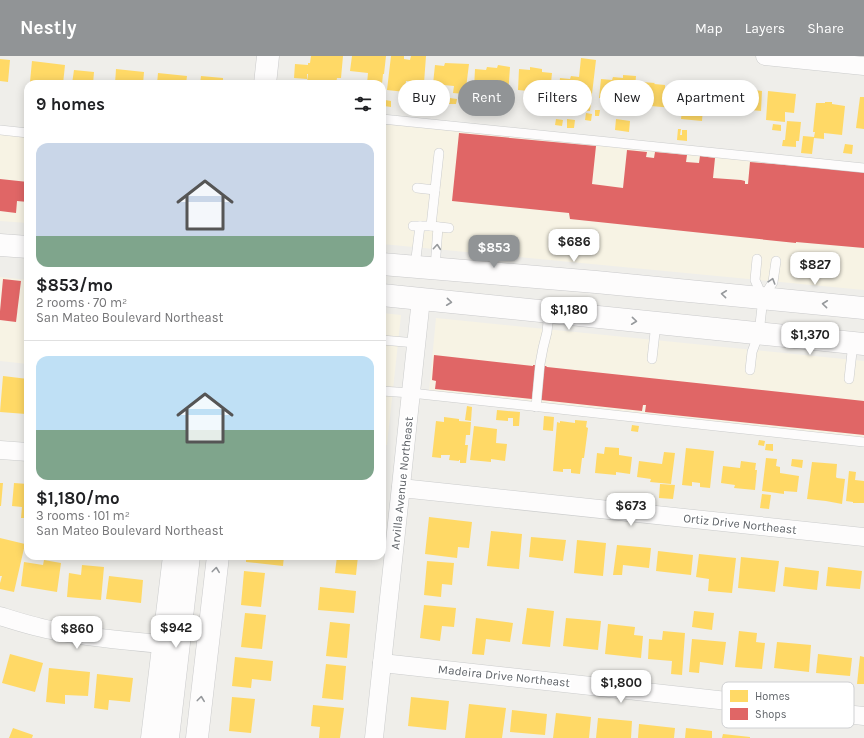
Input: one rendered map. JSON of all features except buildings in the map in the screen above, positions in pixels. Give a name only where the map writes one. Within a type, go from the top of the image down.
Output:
[{"type":"main road","points":[[265,80],[268,56]]},
{"type":"main road","points":[[0,244],[24,247]]},
{"type":"main road","points":[[386,264],[596,282],[864,308]]},
{"type":"main road","points":[[421,299],[424,292],[428,288],[445,282],[538,290],[565,288],[596,282]]},
{"type":"main road","points":[[386,295],[858,344]]},
{"type":"main road","points":[[168,738],[189,560]]},
{"type":"main road","points":[[197,738],[218,560]]},
{"type":"street","points":[[765,56],[864,66]]},
{"type":"street","name":"Arvilla Avenue Northeast","points":[[374,738],[421,299]]},
{"type":"street","points":[[0,450],[24,452]]},
{"type":"street","name":"Ortiz Drive Northeast","points":[[401,488],[864,537]]},
{"type":"street","points":[[150,738],[172,560]]},
{"type":"street","points":[[0,616],[35,627],[58,632],[161,644]]},
{"type":"street","name":"Madeira Drive Northeast","points":[[382,663],[722,700]]},
{"type":"street","name":"Madeira Drive Northeast","points":[[854,715],[864,716]]},
{"type":"lane","points":[[386,119],[864,168]]},
{"type":"lane","points":[[0,130],[24,133]]},
{"type":"lane","points":[[425,267],[435,226],[435,190],[439,153]]},
{"type":"lane","points":[[417,188],[435,190]]},
{"type":"lane","points":[[425,267],[416,226],[449,228]]},
{"type":"lane","points":[[757,259],[755,280],[763,298]]},
{"type":"lane","points":[[750,370],[752,352],[759,334],[763,298],[773,282],[776,261]]},
{"type":"lane","points":[[536,407],[540,364],[547,332],[549,312]]},
{"type":"lane","points":[[652,359],[656,323]]},
{"type":"lane","points":[[386,340],[416,343]]},
{"type":"lane","points":[[849,379],[858,344]]},
{"type":"lane","points":[[386,391],[864,442]]},
{"type":"shaded area","points":[[386,124],[864,171],[864,290],[386,244]]},
{"type":"shaded area","points":[[0,134],[24,137],[24,223],[0,221]]},
{"type":"shaded area","points":[[0,277],[24,280],[24,364],[0,361]]},
{"type":"shaded area","points":[[386,313],[401,315],[386,445]]},
{"type":"shaded area","points":[[436,318],[864,361],[864,439],[429,391]]}]
